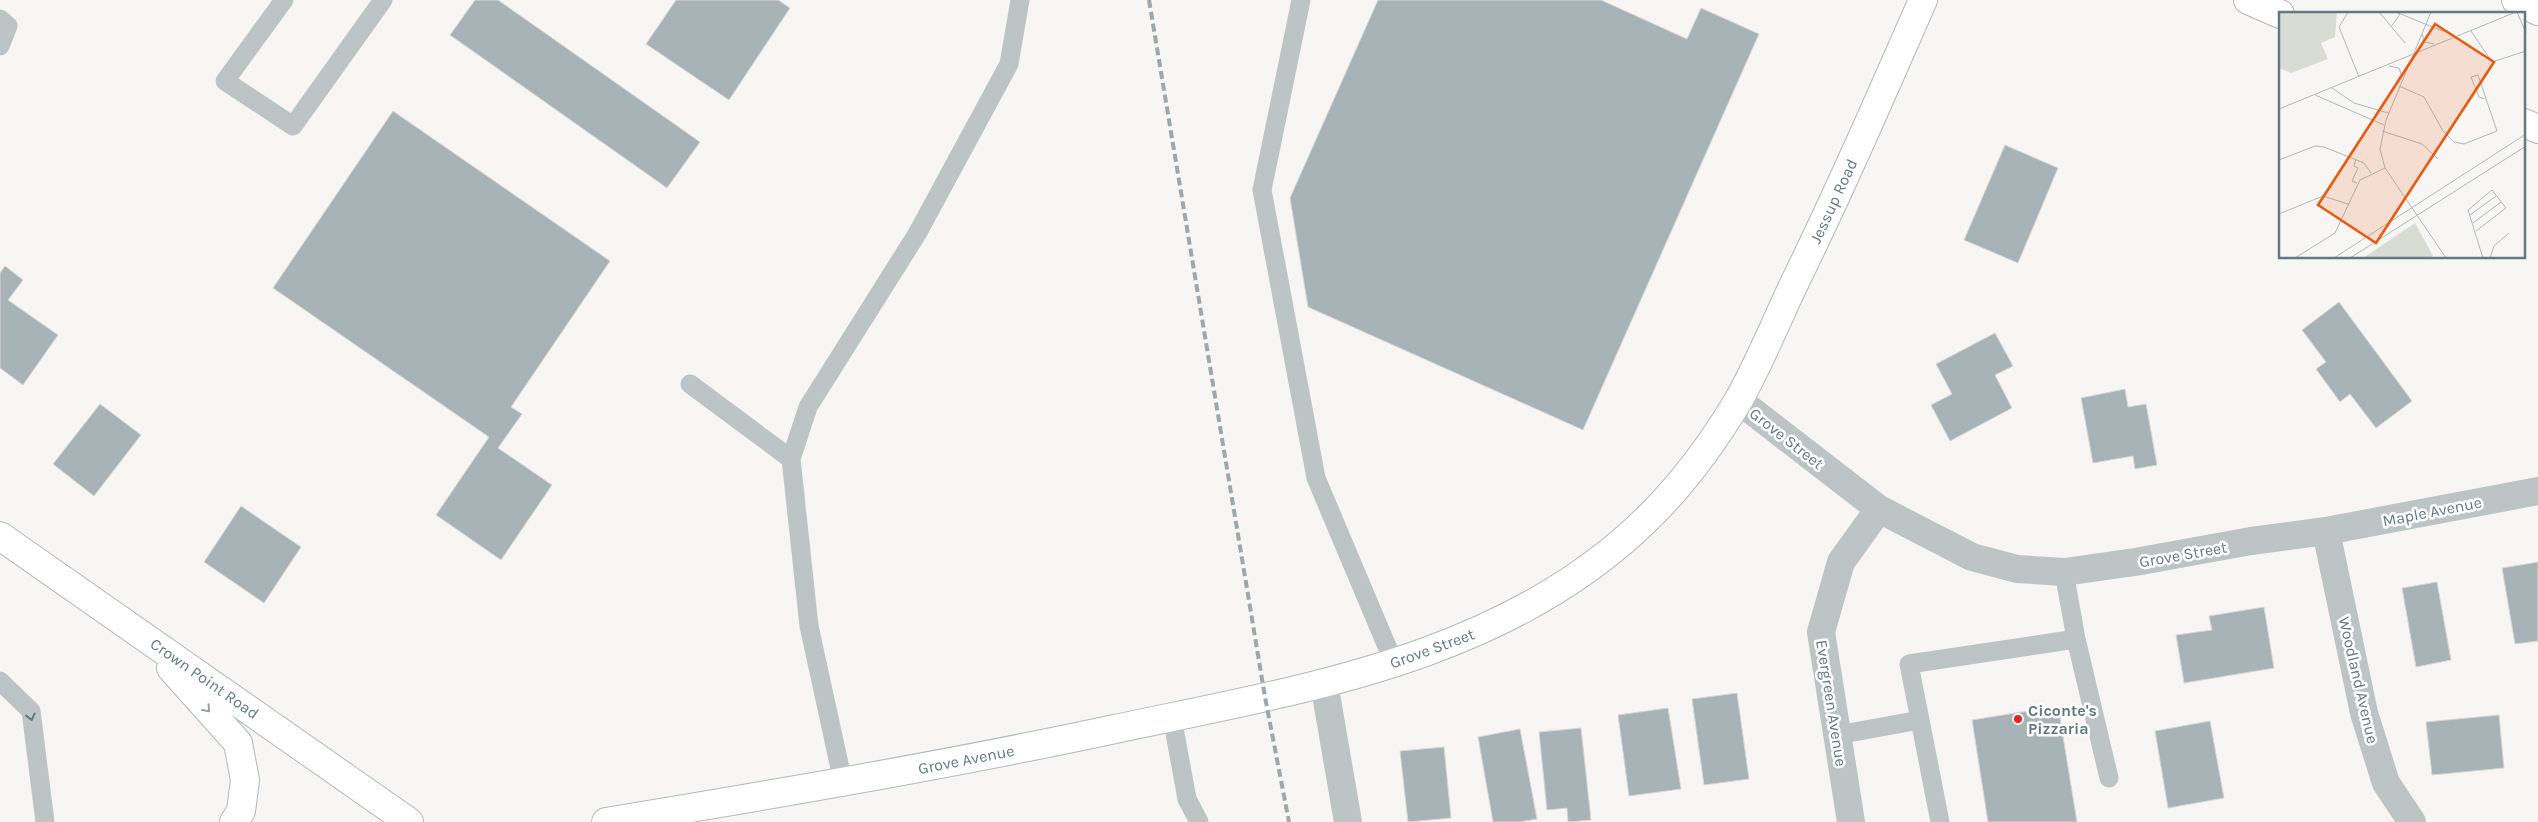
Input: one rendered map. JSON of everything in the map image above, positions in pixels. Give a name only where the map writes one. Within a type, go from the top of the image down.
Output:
[{"type":"main road","name":"Jessup Road","points":[[1738,400],[1836,198],[1923,0]]},
{"type":"main road","points":[[2248,0],[2279,14]]},
{"type":"main road","points":[[2526,124],[2538,129]]},
{"type":"main road","name":"Grove Street","points":[[1324,683],[1394,663],[1461,640],[1514,614],[1584,571],[1650,516],[1698,460],[1738,400]]},
{"type":"main road","name":"Crown Point Road","points":[[0,536],[409,822]]},
{"type":"main road","points":[[140,633],[238,743],[245,780],[241,811],[234,822]]},
{"type":"main road","name":"Grove Avenue","points":[[606,822],[843,782],[1172,717],[1324,683]]},
{"type":"main road","points":[[722,822],[756,797]]},
{"type":"street","name":"Grove Street","points":[[1738,400],[1878,509],[1972,558],[2017,569],[2064,572],[2326,531]]},
{"type":"street","name":"Maple Avenue","points":[[2326,531],[2538,492]]},
{"type":"street","name":"Evergreen Avenue","points":[[1851,822],[1821,632],[1841,562],[1878,509]]},
{"type":"street","name":"Woodland Avenue","points":[[2326,531],[2364,713],[2386,783],[2412,822]]},
{"type":"street","points":[[1324,683],[1348,822]]},
{"type":"lane","points":[[284,0],[225,81],[293,126],[383,0]]},
{"type":"lane","points":[[843,782],[809,626],[791,459],[808,407],[917,234],[1009,64],[1020,0]]},
{"type":"lane","points":[[1300,0],[1262,190],[1316,478],[1394,663]]},
{"type":"lane","points":[[0,18],[8,26],[0,46]]},
{"type":"lane","points":[[690,384],[791,459]]},
{"type":"lane","points":[[2064,572],[2076,639],[2109,778]]},
{"type":"lane","points":[[1940,822],[1909,664],[2076,639]]},
{"type":"lane","points":[[0,681],[31,711],[44,818]]},
{"type":"lane","points":[[1172,717],[1187,799],[1199,822]]},
{"type":"lane","points":[[1837,735],[1920,720]]},
{"type":"building","points":[[475,0],[498,0],[700,142],[667,188],[450,35]]},
{"type":"building","points":[[676,0],[778,0],[790,8],[729,100],[646,44]]},
{"type":"building","points":[[1378,0],[1601,0],[1687,39],[1701,8],[1759,34],[1583,430],[1308,307],[1290,198]]},
{"type":"building","points":[[393,111],[610,261],[511,407],[522,414],[498,448],[552,485],[501,560],[436,515],[489,437],[273,288]]},
{"type":"building","points":[[2005,145],[2058,168],[2018,263],[1964,240]]},
{"type":"building","points":[[5,266],[23,280],[8,300],[58,335],[23,385],[0,368],[0,273]]},
{"type":"building","points":[[2339,302],[2412,401],[2376,428],[2350,394],[2340,402],[2316,369],[2326,362],[2302,330]]},
{"type":"building","points":[[1995,333],[2013,366],[1995,375],[2012,408],[1950,441],[1931,405],[1952,394],[1936,364]]},
{"type":"building","points":[[2125,389],[2128,407],[2146,404],[2157,465],[2135,469],[2133,456],[2093,463],[2081,398]]},
{"type":"building","points":[[100,404],[141,435],[94,496],[53,464]]},
{"type":"building","points":[[241,506],[301,547],[264,603],[204,562]]},
{"type":"building","points":[[2538,562],[2538,641],[2515,644],[2502,568]]},
{"type":"building","points":[[2437,582],[2451,660],[2416,667],[2402,588]]},
{"type":"building","points":[[2264,607],[2274,668],[2184,683],[2176,635],[2212,630],[2209,616]]},
{"type":"building","points":[[1737,693],[1749,779],[1704,785],[1692,699]]},
{"type":"building","points":[[2058,706],[2077,822],[1988,822],[1972,720]]},
{"type":"building","points":[[1668,708],[1681,789],[1629,796],[1618,715]]},
{"type":"building","points":[[2499,715],[2504,768],[2432,775],[2426,722]]},
{"type":"building","points":[[2210,721],[2224,798],[2168,808],[2155,731]]},
{"type":"building","points":[[1581,728],[1591,820],[1568,822],[1567,808],[1547,810],[1539,732]]},
{"type":"building","points":[[1520,729],[1537,819],[1519,822],[1493,822],[1478,737]]},
{"type":"building","points":[[1444,747],[1451,818],[1408,822],[1400,751]]},
{"type":"railway","points":[[1149,0],[1265,697],[1289,822]]},
{"type":"place","name":"Ciconte's Pizzaria","points":[[2018,719]]}]
